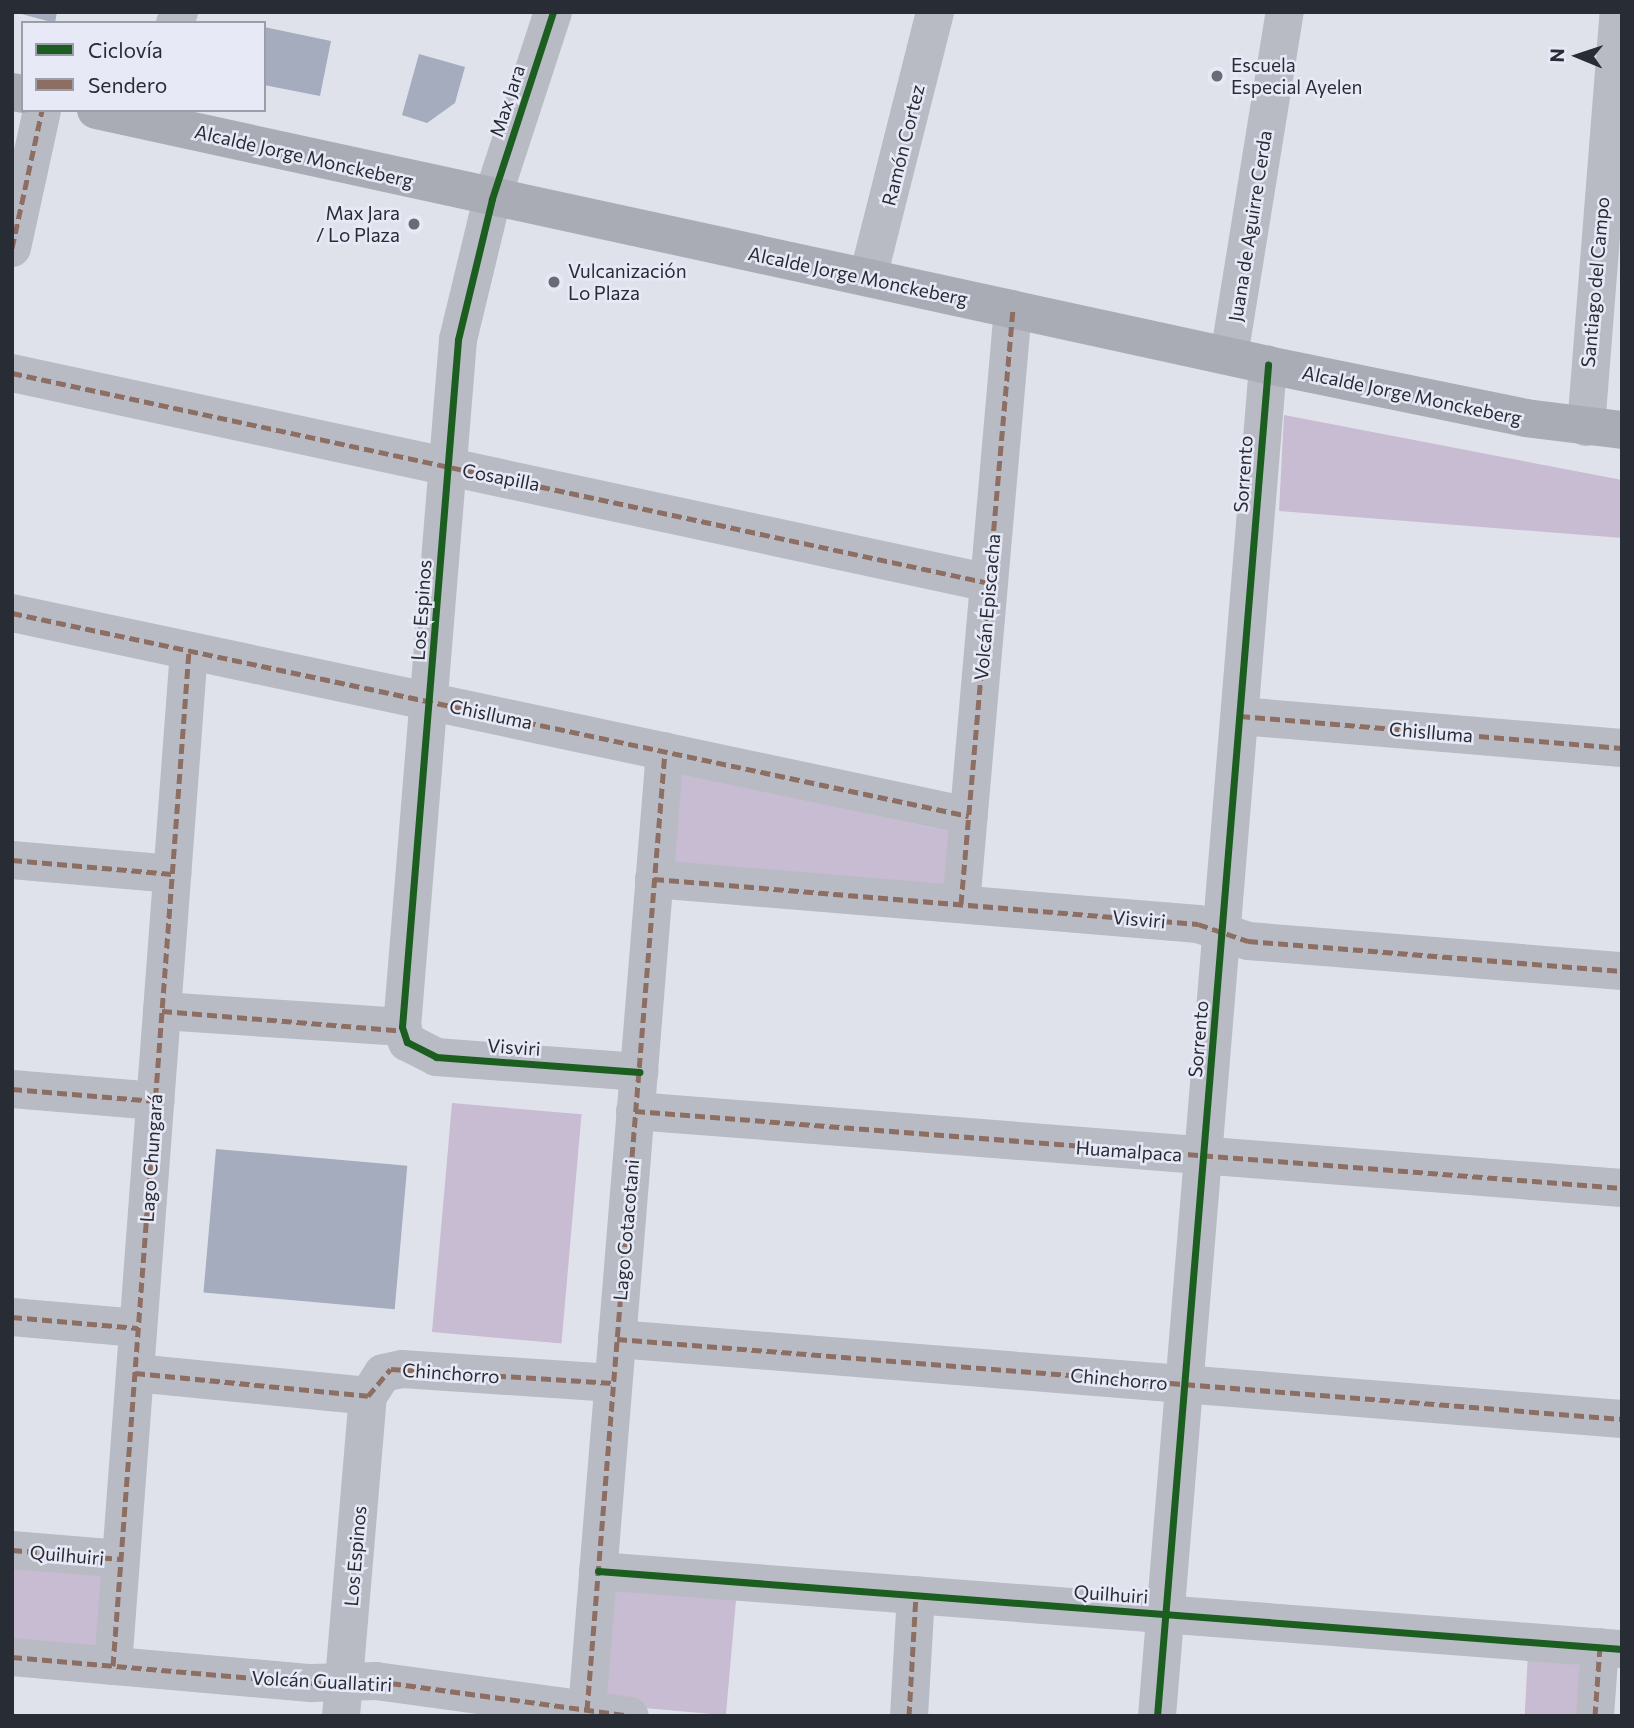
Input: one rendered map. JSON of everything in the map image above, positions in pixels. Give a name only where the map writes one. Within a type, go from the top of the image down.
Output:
[{"type":"main road","name":"Alcalde Jorge Monckeberg","points":[[116,112],[146,115],[492,199],[868,277],[1268,365],[1604,429]]},
{"type":"street","name":"Max Jara","points":[[492,199],[552,12]]},
{"type":"street","name":"Ramón Cortez","points":[[868,277],[935,12]]},
{"type":"street","name":"Juana de Aguirre Cerda","points":[[1229,356],[1285,12]]},
{"type":"street","name":"Santiago del Campo","points":[[1604,429],[1619,12]]},
{"type":"street","points":[[12,248],[42,112]]},
{"type":"street","name":"Los Espinos","points":[[402,1027],[458,340],[492,199]]},
{"type":"street","name":"Volcán Episcacha","points":[[961,905],[1013,309]]},
{"type":"street","name":"Sorrento","points":[[1157,1716],[1268,365]]},
{"type":"street","name":"Cosapilla","points":[[12,373],[989,583]]},
{"type":"street","name":"Chislluma","points":[[12,613],[970,816]]},
{"type":"street","name":"Lago Chungará","points":[[113,1666],[189,651]]},
{"type":"street","name":"Chislluma","points":[[1240,716],[1622,748]]},
{"type":"street","name":"Lago Cotacotani","points":[[587,1710],[665,751]]},
{"type":"street","points":[[12,860],[172,874]]},
{"type":"street","name":"Visviri","points":[[654,879],[1198,924],[1248,941],[1622,971]]},
{"type":"street","points":[[162,1011],[402,1027]]},
{"type":"street","name":"Visviri","points":[[402,1027],[407,1042],[436,1057],[639,1072]]},
{"type":"street","points":[[12,1089],[155,1101]]},
{"type":"street","name":"Huamalpaca","points":[[635,1111],[1622,1188]]},
{"type":"street","points":[[12,1317],[138,1328]]},
{"type":"street","name":"Chinchorro","points":[[617,1339],[1622,1419]]},
{"type":"street","name":"Chinchorro","points":[[368,1396],[391,1369],[614,1383]]},
{"type":"street","points":[[135,1373],[368,1396]]},
{"type":"street","name":"Los Espinos","points":[[343,1699],[368,1396]]},
{"type":"street","name":"Quilhuiri","points":[[12,1550],[121,1559]]},
{"type":"street","name":"Quilhuiri","points":[[598,1571],[1611,1648]]},
{"type":"street","points":[[909,1716],[916,1595]]},
{"type":"street","points":[[1595,1716],[1611,1648]]},
{"type":"street","name":"Volcán Guallatiri","points":[[12,1657],[113,1666],[343,1699],[376,1681],[630,1716]]},
{"type":"shaded area","points":[[1284,415],[1622,480],[1622,538],[1279,511]]},
{"type":"shaded area","points":[[678,772],[952,832],[948,889],[670,864]]},
{"type":"shaded area","points":[[452,1103],[582,1114],[561,1343],[432,1332]]},
{"type":"shaded area","points":[[12,1560],[105,1566],[99,1651],[12,1645]]},
{"type":"shaded area","points":[[615,1583],[737,1594],[726,1715],[604,1705]]},
{"type":"shaded area","points":[[1528,1652],[1586,1655],[1583,1716],[1525,1716]]},
{"type":"building","points":[[14,12],[57,12],[55,21]]},
{"type":"building","points":[[266,27],[331,41],[320,96],[266,85]]},
{"type":"building","points":[[419,54],[465,67],[455,103],[427,123],[402,115]]},
{"type":"building","points":[[216,1149],[407,1166],[395,1309],[203,1292]]},
{"type":"marked path","points":[[12,248],[42,112]]},
{"type":"marked path","points":[[961,904],[1013,309]]},
{"type":"marked path","points":[[12,373],[989,583]]},
{"type":"marked path","points":[[12,613],[969,816]]},
{"type":"marked path","points":[[113,1666],[189,651]]},
{"type":"marked path","points":[[1240,716],[1622,748]]},
{"type":"marked path","points":[[587,1710],[665,751]]},
{"type":"marked path","points":[[12,860],[172,874]]},
{"type":"marked path","points":[[654,879],[1198,924],[1248,941],[1622,971]]},
{"type":"marked path","points":[[162,1011],[403,1031]]},
{"type":"marked path","points":[[12,1089],[155,1101]]},
{"type":"marked path","points":[[635,1111],[1622,1188]]},
{"type":"marked path","points":[[12,1317],[138,1328]]},
{"type":"marked path","points":[[617,1339],[1622,1419]]},
{"type":"marked path","points":[[135,1373],[368,1396],[391,1369],[613,1383]]},
{"type":"marked path","points":[[12,1550],[121,1559]]},
{"type":"marked path","points":[[909,1716],[916,1595]]},
{"type":"marked path","points":[[1595,1716],[1600,1647]]},
{"type":"marked path","points":[[12,1657],[311,1683],[376,1681],[630,1716]]},
{"type":"cycle path","points":[[553,12],[492,199],[458,340],[402,1027],[407,1042],[436,1057],[639,1072]]},
{"type":"cycle path","points":[[1157,1716],[1268,365]]},
{"type":"cycle path","points":[[598,1571],[1622,1649]]},
{"type":"place","name":"Escuela Especial Ayelen","points":[[1217,76]]},
{"type":"place","name":"Max Jara / Lo Plaza","points":[[414,224]]},
{"type":"place","name":"Vulcanización Lo Plaza","points":[[554,282]]}]
